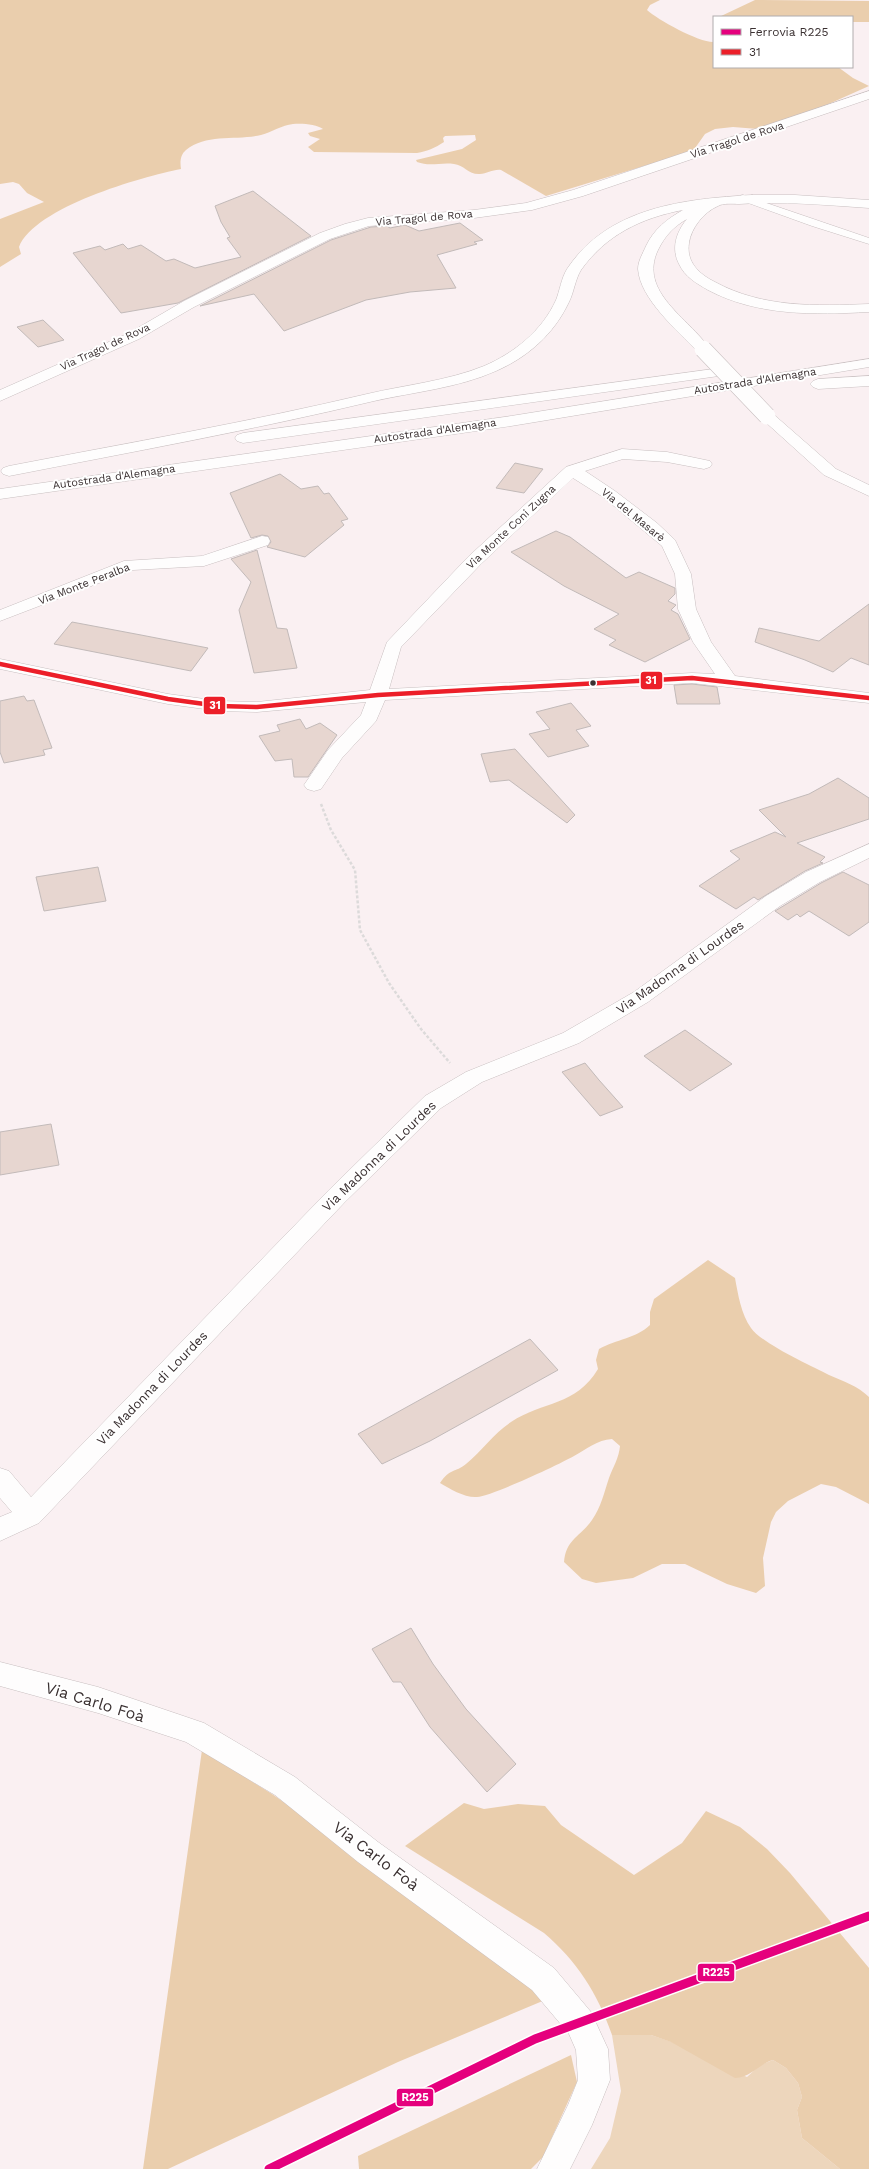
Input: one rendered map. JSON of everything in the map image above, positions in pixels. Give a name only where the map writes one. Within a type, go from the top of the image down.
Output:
[{"type":"main road","name":"Via Tragol de Rova","points":[[0,396],[134,336],[189,304],[325,236],[350,227],[368,222],[474,214],[527,207],[578,193],[869,95]]},
{"type":"main road","points":[[4,471],[326,408],[478,374],[514,356],[536,339],[551,322],[562,303],[573,271],[587,251],[605,236],[631,221],[663,210],[743,198],[804,199],[869,204]]},
{"type":"main road","points":[[714,202],[689,223],[682,240],[685,265],[694,275],[722,292],[747,301],[780,307],[811,309],[869,308]]},
{"type":"main road","points":[[714,202],[688,213],[668,225],[656,239],[645,268],[654,292],[702,348],[768,416],[830,472],[869,491]]},
{"type":"main road","name":"Autostrada d'Alemagna","points":[[4,471],[779,363],[869,348]]},
{"type":"main road","name":"Autostrada d'Alemagna","points":[[0,494],[511,421],[869,363]]},
{"type":"main road","points":[[511,421],[624,411],[770,389],[869,381]]},
{"type":"main road","name":"Via Monte Coni Zugna","points":[[314,785],[335,754],[369,717],[378,695],[393,646],[475,560],[572,470],[622,454],[666,457],[704,464]]},
{"type":"main road","name":"Via del Masarè","points":[[572,470],[609,494],[651,526],[669,544],[683,574],[686,609],[702,642],[728,680]]},
{"type":"main road","name":"Via Monte Peralba","points":[[0,616],[130,565],[204,561],[262,541]]},
{"type":"main road","points":[[0,664],[168,699],[219,706],[257,707],[378,695],[606,681],[692,678],[728,680],[797,691],[869,698]]},
{"type":"main road","name":"Via Madonna di Lourdes","points":[[0,1530],[30,1515],[337,1196],[433,1102],[466,1082],[571,1038],[641,997],[773,901],[813,877],[869,850]]},
{"type":"main road","points":[[0,1479],[30,1515]]},
{"type":"main road","name":"Via Carlo Foà","points":[[0,1674],[98,1700],[194,1732],[285,1786],[368,1852],[543,1980],[580,2023],[592,2049],[593,2057],[594,2080],[581,2114],[553,2169]]},
{"type":"lane","points":[[743,198],[815,224],[869,241]]},
{"type":"path","points":[[314,785],[331,830],[355,870],[360,930],[389,983],[421,1029],[466,1082]]},
{"type":"shaded area","points":[[0,0],[660,0],[650,5],[647,10],[679,30],[699,39],[713,42],[713,68],[839,68],[853,78],[869,86],[822,107],[758,129],[733,127],[715,129],[705,134],[693,151],[546,196],[501,170],[476,174],[458,165],[426,164],[417,162],[416,160],[462,149],[476,140],[475,135],[445,136],[443,138],[444,142],[441,144],[434,148],[417,153],[314,152],[308,147],[320,139],[310,136],[308,133],[323,129],[317,126],[304,124],[289,125],[265,134],[251,137],[212,139],[203,141],[186,150],[181,159],[181,169],[141,179],[91,196],[45,219],[29,232],[19,247],[21,254],[0,267],[0,219],[44,202],[27,193],[19,184],[13,182],[0,184]]},
{"type":"shaded area","points":[[755,0],[869,1],[869,22],[853,22],[853,16],[721,16]]},
{"type":"shaded area","points":[[708,1260],[735,1278],[740,1304],[745,1317],[756,1334],[787,1354],[855,1387],[869,1397],[869,1504],[836,1487],[821,1484],[788,1501],[776,1512],[771,1522],[763,1558],[765,1586],[756,1593],[727,1584],[685,1564],[662,1564],[633,1578],[596,1583],[582,1579],[564,1562],[565,1554],[571,1543],[592,1520],[600,1505],[620,1446],[612,1439],[597,1443],[540,1473],[485,1495],[477,1497],[468,1496],[458,1493],[440,1483],[447,1475],[466,1464],[499,1431],[511,1422],[523,1415],[558,1402],[580,1390],[598,1369],[596,1360],[599,1349],[644,1330],[650,1325],[650,1312],[654,1299]]},
{"type":"shaded area","points":[[202,1750],[272,1794],[369,1861],[545,2000],[398,2062],[168,2169],[143,2169]]},
{"type":"shaded area","points":[[464,1803],[484,1809],[518,1804],[545,1806],[561,1825],[634,1875],[682,1843],[706,1811],[740,1827],[767,1849],[790,1873],[869,1968],[869,2169],[840,2169],[802,2138],[797,2110],[802,2097],[798,2083],[786,2068],[773,2060],[746,2075],[735,2078],[671,2042],[651,2035],[612,2035],[600,2006],[585,1979],[567,1955],[544,1933],[405,1846]]},
{"type":"shaded area","points":[[612,2035],[651,2035],[672,2042],[747,2077],[760,2065],[773,2060],[786,2068],[798,2083],[802,2097],[797,2110],[802,2138],[840,2169],[591,2169],[610,2138],[621,2091]]},
{"type":"shaded area","points":[[571,2055],[577,2082],[543,2157],[531,2169],[359,2169],[358,2156]]},
{"type":"building","points":[[253,191],[311,236],[178,303],[121,313],[73,253],[100,246],[105,250],[123,244],[128,249],[141,245],[166,261],[174,259],[195,268],[241,257],[227,238],[230,237],[221,222],[215,206]]},
{"type":"building","points":[[460,223],[483,240],[474,242],[477,244],[437,255],[456,288],[410,292],[366,300],[284,331],[254,294],[200,306],[331,240],[371,227],[387,226],[390,228],[405,225],[419,231]]},
{"type":"building","points":[[43,320],[64,340],[38,347],[17,327]]},
{"type":"building","points":[[515,463],[543,469],[524,493],[496,488]]},
{"type":"building","points":[[280,474],[301,489],[318,486],[324,494],[329,493],[348,519],[341,521],[344,525],[305,557],[267,547],[271,542],[268,536],[262,535],[251,538],[230,493]]},
{"type":"building","points":[[556,531],[570,537],[626,578],[639,572],[675,588],[675,594],[668,601],[676,605],[671,610],[678,614],[690,639],[645,662],[609,645],[616,640],[594,629],[619,614],[564,586],[511,552]]},
{"type":"building","points":[[257,550],[277,628],[287,629],[297,668],[254,673],[239,610],[251,582],[231,559]]},
{"type":"building","points":[[869,604],[869,665],[851,658],[833,672],[755,642],[759,628],[819,641]]},
{"type":"building","points":[[72,622],[208,648],[191,671],[54,644]]},
{"type":"building","points":[[692,684],[717,687],[720,704],[677,704],[674,685]]},
{"type":"building","points":[[24,696],[27,701],[34,700],[52,748],[43,750],[45,755],[4,763],[0,752],[0,701]]},
{"type":"building","points":[[571,703],[591,726],[576,730],[589,746],[548,757],[529,734],[550,729],[536,712]]},
{"type":"building","points":[[300,719],[306,729],[320,723],[337,735],[308,777],[294,777],[292,759],[275,761],[259,736],[280,731],[277,725]]},
{"type":"building","points":[[515,749],[575,815],[567,823],[509,780],[490,782],[481,754]]},
{"type":"building","points":[[838,778],[869,798],[869,819],[797,843],[825,857],[820,862],[823,863],[805,871],[758,900],[754,897],[736,909],[699,886],[740,859],[730,851],[775,832],[786,837],[759,810],[809,794]]},
{"type":"building","points":[[98,867],[106,901],[44,911],[36,877]]},
{"type":"building","points":[[843,872],[869,885],[869,922],[849,936],[809,911],[800,917],[797,914],[788,920],[775,911],[821,883]]},
{"type":"building","points":[[685,1030],[732,1064],[690,1091],[644,1056]]},
{"type":"building","points":[[585,1063],[623,1107],[600,1116],[562,1072]]},
{"type":"building","points":[[51,1124],[59,1165],[0,1175],[0,1132]]},
{"type":"building","points":[[530,1339],[558,1370],[430,1441],[382,1464],[358,1434]]},
{"type":"building","points":[[411,1628],[433,1664],[466,1709],[516,1764],[487,1792],[430,1727],[401,1682],[393,1682],[372,1649]]},
{"type":"rail line","name":"R225","points":[[269,2169],[535,2039],[869,1916]]},
{"type":"transit line","name":"31","points":[[0,664],[168,699],[219,706],[257,707],[378,695],[692,678],[869,698]]}]
